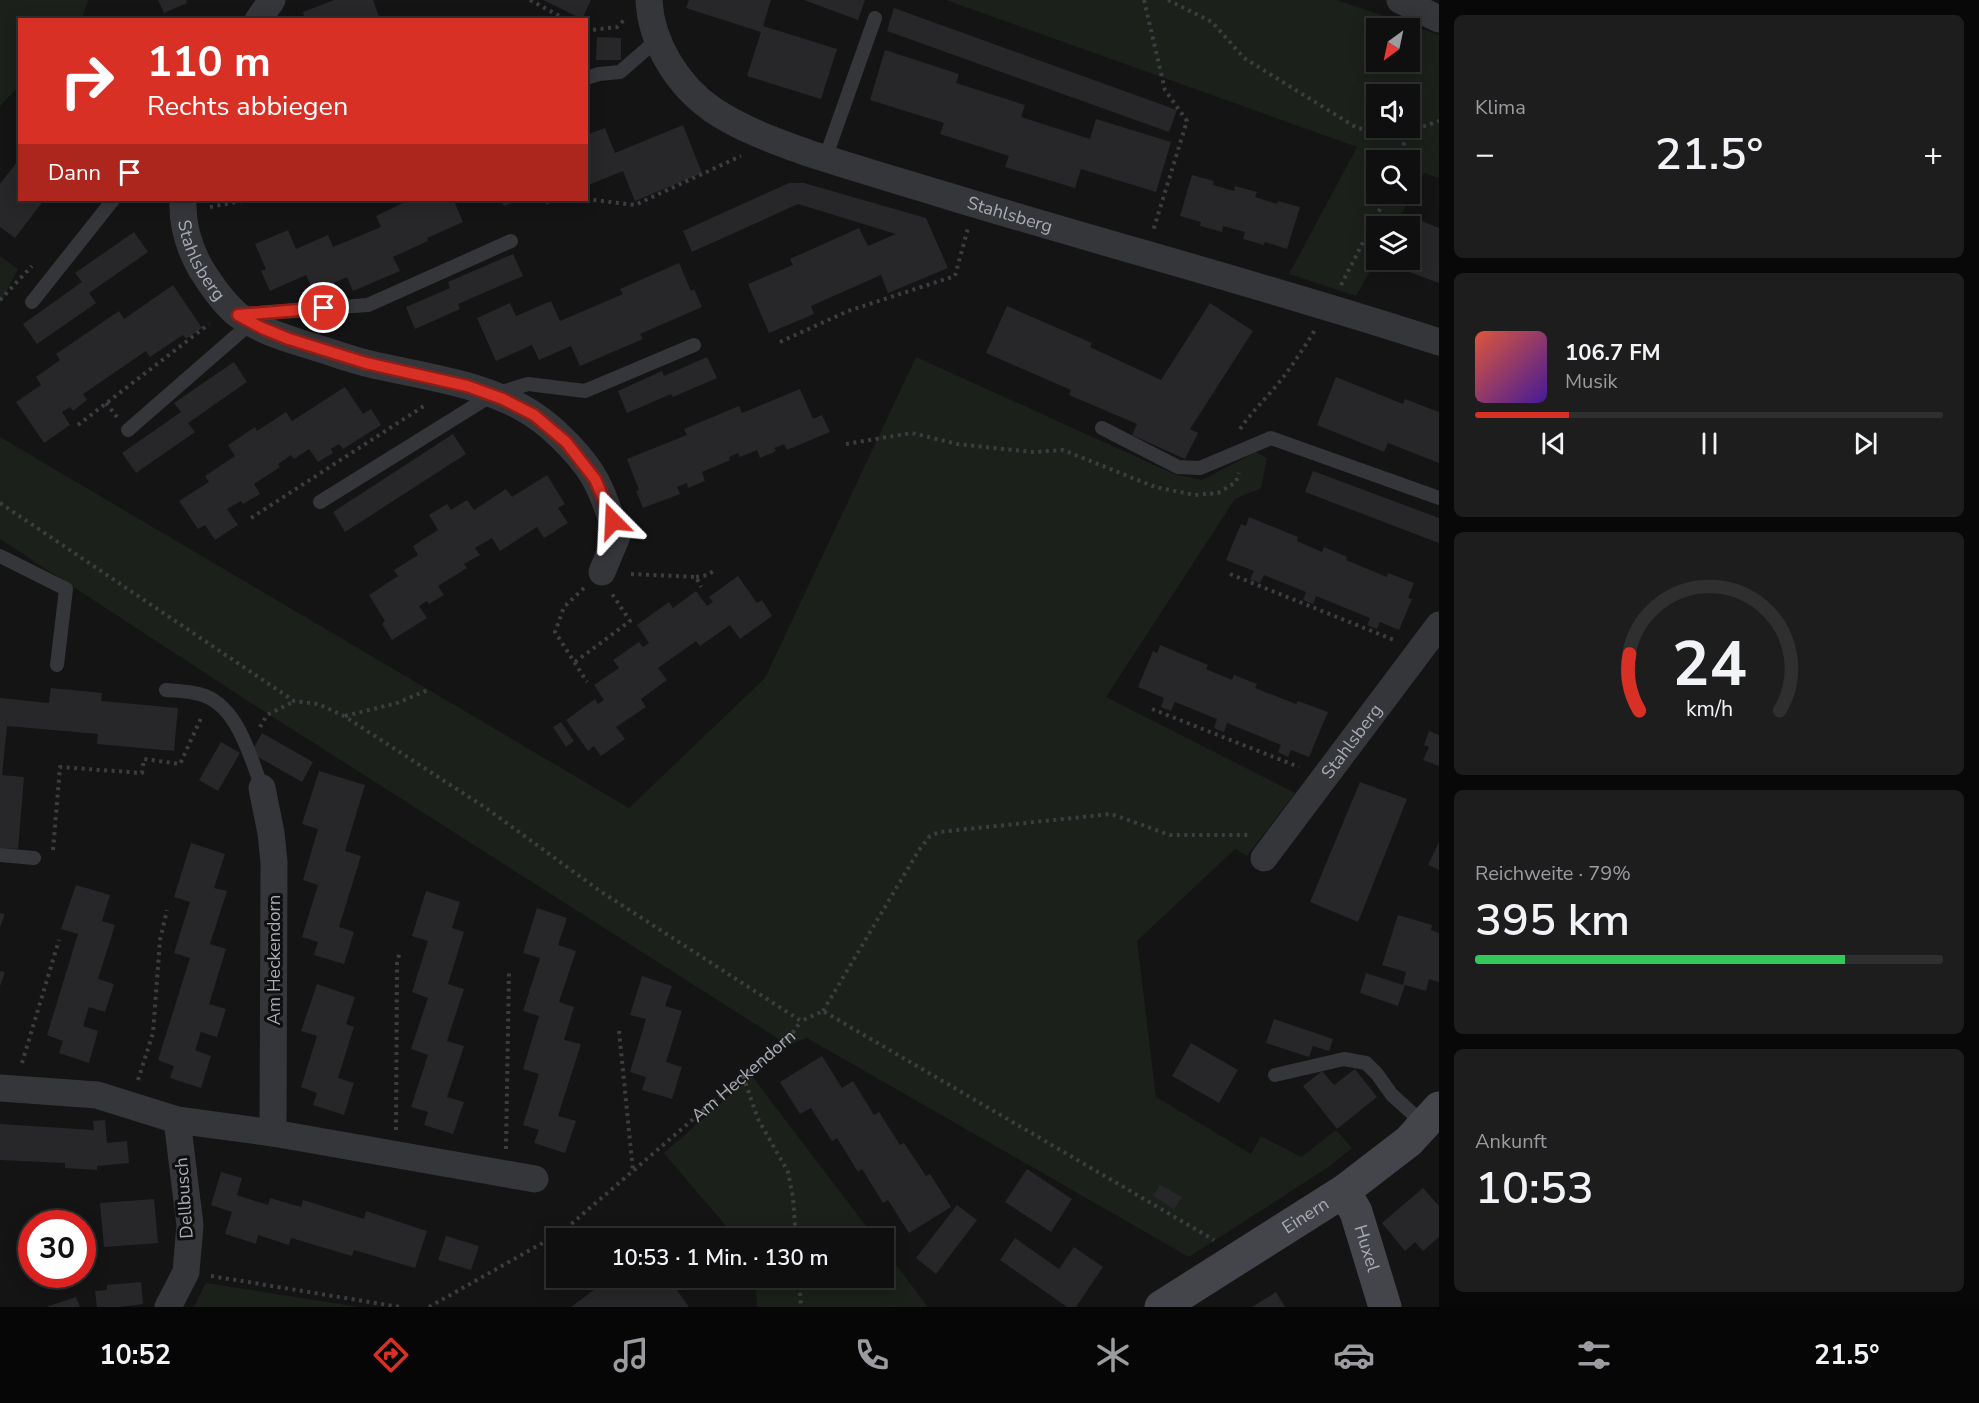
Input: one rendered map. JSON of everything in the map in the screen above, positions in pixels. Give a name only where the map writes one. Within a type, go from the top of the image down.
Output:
[{"type":"main road","name":"Einern","points":[[1161,1307],[1233,1259],[1344,1191],[1409,1141],[1432,1117]]},
{"type":"main road","name":"Huxel","points":[[1344,1191],[1356,1212],[1385,1307]]},
{"type":"street","points":[[259,18],[272,0]]},
{"type":"street","points":[[1400,0],[1439,19]]},
{"type":"street","name":"Stahlsberg","points":[[639,7],[650,15],[671,66],[686,86],[711,109],[742,128],[825,159],[1146,254],[1335,296],[1439,342]]},
{"type":"street","name":"Stahlsberg","points":[[183,206],[191,251],[212,286],[240,315],[262,328],[289,339],[366,363],[458,384],[492,395],[534,415],[566,442],[595,479],[606,502],[617,536],[602,572]]},
{"type":"street","name":"Stahlsberg","points":[[1271,848],[1439,625]]},
{"type":"street","name":"Am Heckendorn","points":[[262,788],[271,832],[274,862],[273,1133]]},
{"type":"street","points":[[7,1089],[98,1095],[177,1120],[273,1133],[535,1179]]},
{"type":"street","name":"Dellbusch","points":[[168,1307],[186,1272],[190,1225],[177,1120]]},
{"type":"lane","points":[[825,159],[875,18]]},
{"type":"lane","points":[[588,77],[620,72],[658,39]]},
{"type":"lane","points":[[32,302],[112,201]]},
{"type":"lane","points":[[128,430],[240,315],[368,305],[511,241]]},
{"type":"lane","points":[[320,502],[492,395],[528,384],[585,391],[694,345]]},
{"type":"lane","points":[[1102,428],[1178,467],[1200,468],[1271,438],[1439,498]]},
{"type":"lane","points":[[0,556],[66,589],[57,665]]},
{"type":"lane","points":[[166,690],[201,694],[222,707],[241,732],[262,788]]},
{"type":"lane","points":[[0,855],[34,858]]},
{"type":"lane","points":[[1275,1075],[1344,1059],[1366,1063],[1392,1095],[1432,1117]]},
{"type":"path","points":[[530,0],[563,18]]},
{"type":"path","points":[[1143,0],[1165,90],[1187,121],[1146,254]]},
{"type":"path","points":[[1168,0],[1212,22],[1244,58],[1357,128],[1366,129]]},
{"type":"path","points":[[588,29],[617,27],[639,7]]},
{"type":"path","points":[[1420,128],[1439,121]]},
{"type":"path","points":[[588,199],[635,205],[775,141]]},
{"type":"path","points":[[183,206],[237,201]]},
{"type":"path","points":[[546,202],[551,201]]},
{"type":"path","points":[[780,342],[848,311],[955,276],[974,204]]},
{"type":"path","points":[[1233,454],[1235,439],[1240,430],[1255,408],[1302,352],[1335,296],[1384,204]]},
{"type":"path","points":[[78,425],[240,315]]},
{"type":"path","points":[[251,518],[458,384]]},
{"type":"path","points":[[846,444],[912,433],[957,444],[1032,452],[1063,450],[1155,487],[1195,495],[1218,493],[1236,482]]},
{"type":"path","points":[[0,504],[294,701],[318,704],[344,716],[486,808],[600,891],[801,1021],[823,1011],[919,850],[930,836],[939,832],[1111,814],[1170,835],[1242,834],[1271,848]]},
{"type":"path","points":[[587,682],[555,632],[564,606],[602,572],[696,577],[708,575],[716,569]]},
{"type":"path","points":[[574,662],[630,621],[603,581],[602,572]]},
{"type":"path","points":[[1230,574],[1420,650]]},
{"type":"path","points":[[696,577],[701,587]]},
{"type":"path","points":[[344,716],[397,703],[428,690]]},
{"type":"path","points":[[34,858],[52,859],[60,767],[142,773],[144,759],[180,764],[210,699]]},
{"type":"path","points":[[248,750],[267,715],[294,701]]},
{"type":"path","points":[[1152,708],[1325,777]]},
{"type":"path","points":[[129,1106],[153,1033],[160,940],[167,910]]},
{"type":"path","points":[[7,1089],[59,940]]},
{"type":"path","points":[[396,1154],[397,963],[400,951]]},
{"type":"path","points":[[506,1174],[509,970]]},
{"type":"path","points":[[823,1011],[1207,1236],[1224,1247],[1233,1259]]},
{"type":"path","name":"Am Heckendorn","points":[[429,1307],[562,1232],[792,1034],[801,1021]]},
{"type":"path","points":[[619,1031],[633,1171]]},
{"type":"path","points":[[742,1076],[758,1119],[788,1172],[795,1228]]},
{"type":"path","points":[[186,1272],[399,1307]]},
{"type":"path","points":[[800,1288],[801,1307]]},
{"type":"shaded area","points":[[0,0],[88,0],[82,18],[18,18],[18,87],[0,106]]},
{"type":"shaded area","points":[[946,0],[1337,0],[1389,18],[1366,18],[1366,72],[1420,72],[1420,28],[1439,35],[1439,178],[1424,173],[1420,180],[1420,150],[1366,150],[1366,204],[1407,204],[1400,216],[1366,216],[1366,270],[1371,270],[1356,296],[1289,274],[1357,147]]},
{"type":"shaded area","points":[[0,256],[18,269],[0,304]]},
{"type":"shaded area","points":[[916,357],[1174,474],[1202,480],[1256,452],[1267,458],[1261,488],[1235,499],[1106,697],[1295,793],[1247,856],[1235,849],[1137,941],[1156,1097],[1251,1154],[1261,1136],[1301,1157],[1336,1130],[1352,1148],[1330,1166],[1189,1257],[807,1038],[788,1045],[251,703],[0,539],[0,437],[629,808],[765,678]]},
{"type":"shaded area","points":[[752,1076],[868,1228],[728,1228],[664,1153]]},
{"type":"shaded area","points":[[894,1262],[928,1307],[757,1307],[756,1288],[894,1288]]},
{"type":"shaded area","points":[[206,1283],[359,1307],[194,1307]]},
{"type":"building","points":[[158,0],[186,0],[187,3],[164,13]]},
{"type":"building","points":[[334,0],[373,0],[379,17],[304,18],[303,12]]},
{"type":"building","points":[[543,0],[591,0],[582,18]]},
{"type":"building","points":[[689,0],[771,0],[763,26],[837,49],[821,99],[747,76],[761,32],[686,8]]},
{"type":"building","points":[[804,0],[865,0],[858,20]]},
{"type":"building","points":[[894,8],[1177,110],[1169,132],[887,31]]},
{"type":"building","points":[[597,37],[621,38],[621,60],[596,60]]},
{"type":"building","points":[[885,50],[959,74],[956,83],[1025,105],[1021,117],[1090,139],[1096,119],[1171,142],[1156,192],[1081,169],[1075,188],[1005,167],[1009,156],[940,134],[944,123],[870,100]]},
{"type":"building","points":[[683,125],[702,173],[635,201],[623,171],[588,185],[588,134],[605,128],[615,153]]},
{"type":"building","points":[[18,161],[18,201],[43,201],[15,238],[0,227],[0,184]]},
{"type":"building","points":[[1192,175],[1214,181],[1213,185],[1234,191],[1235,186],[1257,192],[1255,197],[1277,204],[1278,201],[1300,207],[1287,249],[1265,242],[1264,245],[1243,239],[1245,232],[1223,226],[1222,232],[1200,226],[1201,222],[1180,216]]},
{"type":"building","points":[[789,183],[804,183],[926,218],[948,268],[888,293],[881,275],[811,306],[814,314],[769,333],[748,284],[793,265],[790,259],[859,228],[868,246],[896,234],[798,204],[692,252],[683,231]]},
{"type":"building","points":[[407,201],[448,201],[449,203],[454,201],[463,222],[393,257],[400,271],[353,291],[347,277],[314,292],[306,275],[270,291],[261,271],[266,269],[255,244],[288,230],[296,249],[328,235],[333,247],[381,227],[376,216]]},
{"type":"building","points":[[502,201],[517,201],[504,206]]},
{"type":"building","points":[[1420,220],[1439,228],[1439,283],[1404,270],[1420,270]]},
{"type":"building","points":[[134,232],[148,252],[89,293],[96,303],[37,344],[23,324],[82,282],[75,273]]},
{"type":"building","points":[[513,254],[523,276],[458,304],[460,309],[415,329],[406,307],[450,288],[448,282]]},
{"type":"building","points":[[679,263],[691,291],[694,289],[702,307],[640,334],[643,339],[580,366],[571,346],[539,360],[532,345],[496,361],[477,318],[510,303],[516,316],[551,301],[560,321],[623,294],[620,289]]},
{"type":"building","points":[[173,285],[202,328],[186,339],[183,335],[150,357],[146,351],[83,394],[87,400],[73,411],[70,407],[62,412],[70,425],[44,443],[16,402],[41,385],[36,377],[60,360],[56,354],[119,311],[124,319]]},
{"type":"building","points":[[1210,303],[1253,331],[1190,429],[1198,433],[1185,459],[1132,435],[1137,424],[1069,395],[1071,390],[986,353],[1007,306],[1092,343],[1090,347],[1161,380]]},
{"type":"building","points":[[707,357],[717,378],[627,413],[618,391],[662,371],[664,376]]},
{"type":"building","points":[[234,362],[247,382],[188,423],[195,432],[136,473],[122,453],[181,412],[174,403]]},
{"type":"building","points":[[1336,377],[1403,404],[1405,399],[1439,412],[1439,463],[1388,443],[1384,452],[1317,425]]},
{"type":"building","points":[[345,387],[363,414],[371,409],[381,425],[343,449],[339,444],[331,449],[333,453],[318,462],[309,449],[294,459],[291,455],[278,464],[280,467],[254,484],[260,494],[243,504],[241,501],[227,509],[238,525],[215,540],[205,525],[198,529],[179,501],[209,482],[205,476],[235,456],[228,445],[255,427],[257,431],[286,412],[292,421]]},
{"type":"building","points":[[800,389],[813,419],[822,415],[830,432],[787,450],[784,444],[774,448],[776,451],[760,458],[757,450],[740,457],[738,453],[729,457],[730,460],[702,472],[705,481],[688,488],[687,483],[677,487],[680,494],[643,508],[627,459],[687,435],[684,429],[739,406],[742,413]]},
{"type":"building","points":[[453,434],[466,454],[345,532],[333,512]]},
{"type":"building","points":[[1313,471],[1439,518],[1439,543],[1305,492]]},
{"type":"building","points":[[547,475],[565,504],[558,508],[568,523],[544,538],[537,527],[500,551],[492,538],[475,548],[480,555],[464,564],[467,568],[438,586],[444,595],[429,604],[427,601],[419,606],[427,618],[392,640],[382,624],[385,621],[369,595],[398,576],[394,570],[418,555],[413,546],[438,530],[429,515],[447,504],[451,510],[467,500],[474,510],[506,489],[512,497]]},
{"type":"building","points":[[1249,517],[1298,537],[1297,541],[1322,552],[1324,547],[1347,557],[1346,560],[1387,577],[1388,573],[1414,583],[1408,598],[1412,599],[1399,630],[1380,622],[1377,629],[1367,625],[1370,618],[1316,596],[1313,604],[1303,600],[1306,592],[1264,575],[1260,583],[1250,579],[1254,571],[1226,560],[1241,524],[1246,526]]},
{"type":"building","points":[[738,576],[757,603],[762,600],[772,616],[740,639],[730,625],[700,646],[696,641],[658,668],[667,680],[641,699],[646,707],[616,727],[625,739],[601,756],[594,746],[588,751],[566,720],[595,699],[598,704],[604,700],[594,685],[619,668],[613,660],[639,642],[643,647],[649,643],[637,625],[669,602],[673,608],[696,591],[707,606],[713,602],[709,597]]},
{"type":"building","points":[[1160,645],[1208,665],[1206,669],[1232,680],[1234,675],[1257,684],[1255,688],[1296,704],[1298,701],[1328,712],[1309,757],[1291,750],[1288,757],[1278,752],[1281,745],[1227,723],[1224,732],[1214,728],[1217,719],[1175,702],[1171,711],[1161,707],[1164,698],[1138,687],[1153,651],[1157,653]]},
{"type":"building","points":[[51,688],[102,693],[101,701],[178,708],[174,751],[97,744],[98,734],[7,726],[2,775],[24,777],[18,849],[0,848],[0,698],[49,703]]},
{"type":"building","points":[[561,722],[574,741],[566,747],[553,727]]},
{"type":"building","points":[[1429,731],[1439,735],[1439,766],[1423,760],[1429,747],[1424,745]]},
{"type":"building","points":[[262,733],[313,762],[302,782],[251,753]]},
{"type":"building","points":[[221,742],[240,753],[218,791],[199,780]]},
{"type":"building","points":[[319,771],[365,785],[345,851],[361,856],[339,927],[354,932],[344,964],[314,955],[318,942],[302,937],[318,885],[303,880],[318,829],[302,824]]},
{"type":"building","points":[[1360,782],[1407,799],[1358,922],[1310,902]]},
{"type":"building","points":[[1439,842],[1439,870],[1428,865]]},
{"type":"building","points":[[191,843],[225,854],[214,888],[227,891],[210,944],[226,949],[209,1004],[226,1009],[217,1037],[201,1032],[195,1050],[211,1056],[201,1088],[170,1078],[174,1066],[158,1060],[190,958],[174,953],[190,902],[174,897]]},
{"type":"building","points":[[76,885],[110,895],[102,921],[115,925],[98,979],[114,984],[105,1012],[89,1007],[83,1026],[98,1031],[89,1063],[59,1053],[63,1041],[47,1035],[78,934],[61,929]]},
{"type":"building","points":[[426,891],[460,902],[452,928],[464,932],[448,984],[464,989],[447,1041],[464,1046],[447,1097],[464,1102],[453,1134],[424,1125],[428,1112],[411,1107],[428,1055],[411,1049],[428,998],[412,992],[428,941],[412,936]]},
{"type":"building","points":[[537,908],[567,918],[558,945],[576,951],[559,1002],[574,1007],[564,1040],[581,1044],[558,1116],[576,1121],[565,1153],[534,1143],[539,1130],[523,1125],[539,1074],[523,1069],[539,1016],[523,1011],[540,958],[523,953]]},
{"type":"building","points":[[0,913],[5,914],[0,927]]},
{"type":"building","points":[[1398,915],[1432,925],[1431,930],[1439,933],[1439,982],[1429,979],[1426,991],[1405,985],[1398,1006],[1360,993],[1366,973],[1403,985],[1406,972],[1382,965]]},
{"type":"building","points":[[0,971],[5,972],[0,986]]},
{"type":"building","points":[[642,976],[672,986],[665,1006],[682,1011],[666,1062],[682,1067],[672,1099],[642,1090],[646,1077],[630,1072],[646,1019],[630,1015]]},
{"type":"building","points":[[317,984],[355,997],[346,1024],[354,1027],[338,1078],[354,1083],[344,1115],[313,1105],[317,1093],[301,1087],[317,1036],[301,1031]]},
{"type":"building","points":[[1274,1019],[1333,1039],[1329,1051],[1313,1046],[1309,1057],[1266,1043]]},
{"type":"building","points":[[1191,1043],[1238,1070],[1219,1103],[1172,1076]]},
{"type":"building","points":[[822,1056],[842,1088],[853,1081],[874,1115],[879,1112],[900,1145],[904,1143],[926,1176],[930,1174],[951,1207],[909,1233],[888,1200],[883,1203],[862,1169],[858,1172],[837,1138],[832,1141],[811,1108],[800,1114],[780,1082]]},
{"type":"building","points":[[1355,1069],[1377,1097],[1337,1129],[1303,1086],[1322,1071],[1334,1085]]},
{"type":"building","points":[[105,1120],[107,1143],[127,1141],[129,1163],[97,1166],[97,1170],[65,1168],[65,1163],[0,1160],[0,1124],[94,1130],[93,1121]]},
{"type":"building","points":[[1027,1169],[1072,1199],[1051,1232],[1005,1202]]},
{"type":"building","points":[[221,1172],[242,1178],[237,1195],[268,1205],[270,1198],[301,1207],[303,1200],[364,1219],[366,1211],[427,1231],[415,1268],[354,1250],[352,1256],[291,1238],[289,1245],[258,1235],[256,1244],[225,1234],[232,1212],[211,1205]]},
{"type":"building","points":[[1160,1185],[1182,1197],[1174,1209],[1153,1196]]},
{"type":"building","points":[[1423,1188],[1439,1206],[1439,1237],[1423,1251],[1415,1242],[1405,1251],[1382,1223]]},
{"type":"building","points":[[154,1199],[158,1243],[104,1247],[100,1203]]},
{"type":"building","points":[[957,1205],[977,1220],[936,1274],[916,1258]]},
{"type":"building","points":[[446,1236],[479,1246],[471,1270],[438,1260]]},
{"type":"building","points":[[1015,1238],[1059,1269],[1074,1247],[1103,1267],[1076,1307],[1067,1307],[1000,1260]]},
{"type":"building","points":[[141,1282],[143,1304],[97,1307],[95,1291],[107,1290],[107,1285]]},
{"type":"building","points":[[597,1288],[675,1288],[689,1307],[571,1307]]},
{"type":"building","points":[[1276,1292],[1285,1307],[1252,1307]]},
{"type":"building","points":[[76,1297],[80,1307],[46,1307]]},
{"type":"route","points":[[324,308],[238,315],[289,339],[366,363],[467,386],[503,399],[534,415],[566,442],[595,479],[613,521]]}]
